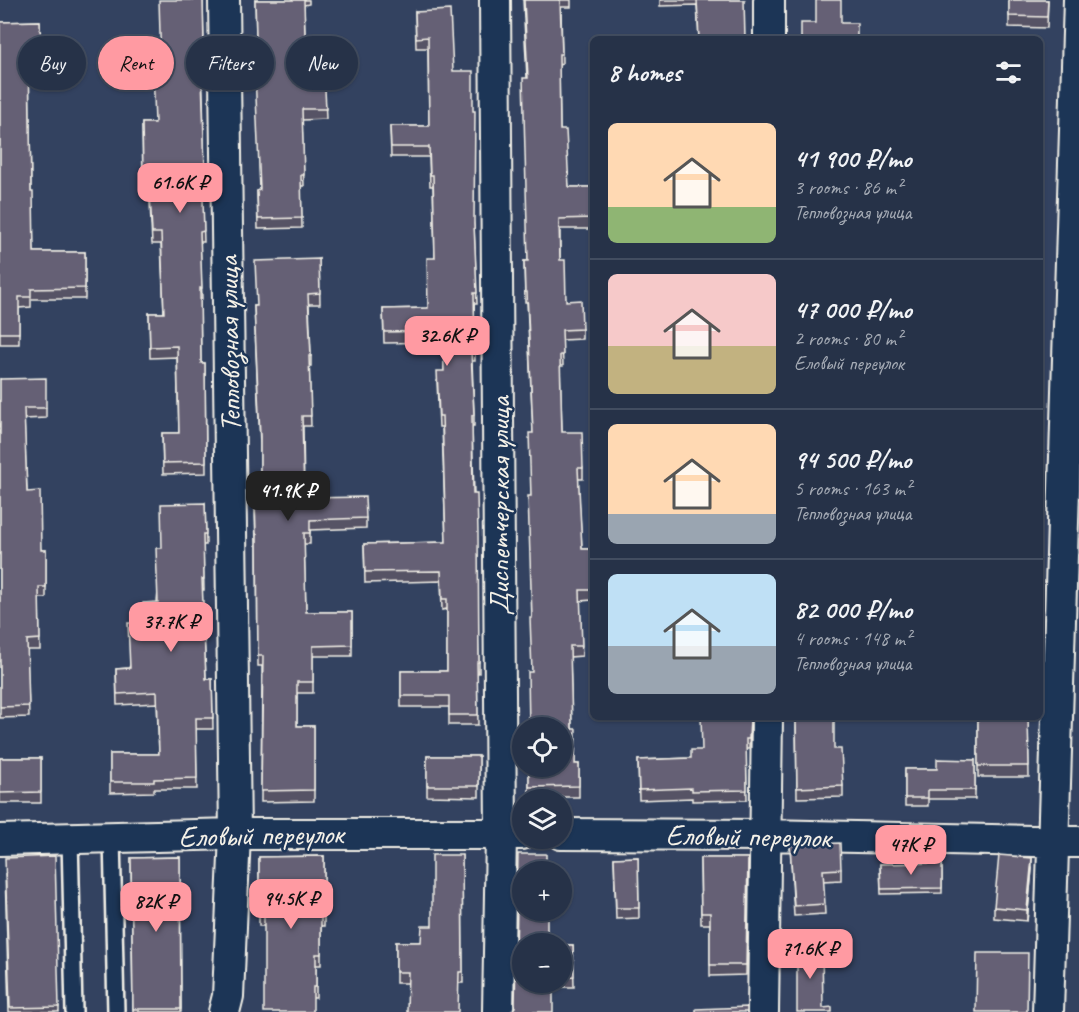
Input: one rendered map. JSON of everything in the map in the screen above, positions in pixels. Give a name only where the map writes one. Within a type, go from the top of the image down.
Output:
[{"type":"street","name":"Тепловозная улица","points":[[224,0],[235,834],[228,996],[224,1012]]},
{"type":"street","name":"Диспетчерская улица","points":[[495,0],[512,834],[498,1012]]},
{"type":"street","points":[[769,36],[770,0]]},
{"type":"street","points":[[1048,1012],[1066,842],[1078,0]]},
{"type":"street","points":[[763,1012],[767,720]]},
{"type":"street","name":"Еловый переулок","points":[[0,840],[235,834],[512,834]]},
{"type":"street","name":"Еловый переулок","points":[[572,834],[766,835],[1066,842]]},
{"type":"lane","points":[[112,837],[116,1012]]},
{"type":"lane","points":[[70,838],[74,1012]]},
{"type":"building","points":[[159,0],[203,0],[204,36],[186,36],[186,90],[202,90],[205,170],[202,170],[204,231],[200,232],[202,288],[200,288],[201,363],[205,363],[206,462],[163,463],[162,433],[179,433],[177,346],[150,347],[149,313],[164,313],[161,233],[152,233],[149,171],[143,171],[142,123],[155,123],[154,90],[174,90],[174,36],[160,36]]},
{"type":"building","points":[[255,0],[304,0],[305,36],[286,36],[286,90],[325,90],[326,109],[302,109],[304,175],[301,175],[302,218],[258,219],[257,191],[260,190],[256,90],[274,90],[274,36],[256,36]]},
{"type":"building","points":[[524,0],[560,0],[562,54],[559,54],[560,130],[566,130],[569,187],[590,187],[590,218],[559,219],[560,260],[565,260],[566,301],[581,300],[582,329],[562,330],[563,355],[560,355],[562,432],[582,432],[583,468],[578,468],[582,549],[590,549],[590,590],[580,590],[582,646],[570,646],[572,717],[529,717],[528,672],[532,672],[530,618],[532,618],[528,496],[531,496],[529,433],[533,433],[524,261],[528,261],[523,78],[528,78]]},
{"type":"building","points":[[697,0],[744,0],[745,36],[699,36]]},
{"type":"building","points":[[816,0],[841,0],[841,23],[857,23],[857,36],[801,36],[801,23],[816,23]]},
{"type":"building","points":[[1009,0],[1048,0],[1047,17],[1009,16]]},
{"type":"building","points":[[450,10],[453,71],[473,71],[473,111],[475,111],[474,224],[477,293],[474,293],[475,351],[471,351],[474,415],[472,415],[473,494],[477,494],[478,533],[478,715],[449,715],[449,696],[401,696],[401,671],[447,671],[447,599],[442,599],[441,571],[365,572],[364,544],[446,542],[442,416],[439,416],[437,371],[444,371],[443,331],[384,332],[383,309],[428,308],[427,258],[435,258],[433,175],[430,175],[429,147],[391,147],[390,126],[429,126],[428,37],[416,38],[415,12]]},
{"type":"building","points":[[40,21],[40,36],[18,36],[18,90],[30,90],[34,252],[85,252],[85,288],[31,289],[31,297],[19,297],[19,333],[0,333],[0,22]]},
{"type":"building","points":[[319,259],[320,293],[308,294],[311,416],[302,416],[304,498],[365,497],[366,518],[310,520],[310,533],[304,533],[306,612],[352,612],[352,645],[313,646],[313,682],[297,682],[297,726],[314,726],[314,790],[261,791],[263,656],[258,656],[255,500],[260,500],[260,436],[254,306],[257,306],[255,261]]},
{"type":"building","points":[[46,378],[46,408],[24,408],[27,492],[40,491],[41,550],[46,550],[46,587],[39,587],[40,639],[27,640],[29,706],[0,707],[0,379]]},
{"type":"building","points":[[205,503],[206,534],[203,534],[204,579],[202,579],[206,679],[212,679],[213,718],[196,718],[197,778],[154,779],[154,782],[110,782],[110,754],[159,754],[157,692],[117,694],[116,669],[130,668],[128,623],[143,623],[143,603],[158,602],[156,548],[162,548],[161,504]]},
{"type":"building","points":[[701,720],[750,720],[749,739],[746,739],[747,790],[692,791],[692,788],[639,790],[638,760],[691,758],[691,750],[702,750]]},
{"type":"building","points":[[796,720],[834,720],[834,749],[841,749],[843,786],[797,788]]},
{"type":"building","points":[[978,720],[1028,720],[1029,766],[978,766]]},
{"type":"building","points":[[572,729],[576,729],[575,764],[579,764],[579,786],[529,787],[529,777],[572,777]]},
{"type":"building","points":[[427,756],[479,756],[479,786],[427,786]]},
{"type":"building","points":[[0,758],[41,758],[41,792],[0,793]]},
{"type":"building","points":[[937,759],[975,760],[975,790],[928,790],[928,798],[905,798],[905,769],[937,769]]},
{"type":"building","points":[[840,843],[841,869],[823,870],[825,904],[794,906],[790,845]]},
{"type":"building","points":[[518,854],[546,854],[546,861],[518,861]]},
{"type":"building","points":[[432,855],[462,855],[463,972],[459,972],[458,1012],[407,1012],[408,972],[396,972],[396,942],[421,942],[422,926],[432,926]]},
{"type":"building","points":[[999,855],[1032,858],[1027,910],[994,907]]},
{"type":"building","points":[[55,856],[59,1007],[10,1008],[5,858]]},
{"type":"building","points":[[324,856],[324,915],[321,915],[321,954],[316,954],[313,1012],[264,1012],[264,915],[259,915],[259,857]]},
{"type":"building","points":[[180,857],[181,1009],[133,1009],[131,858]]},
{"type":"building","points":[[638,857],[639,908],[616,908],[614,858]]},
{"type":"building","points":[[700,858],[748,858],[746,965],[710,965],[710,913],[701,913]]},
{"type":"building","points":[[942,863],[942,888],[881,889],[880,864]]},
{"type":"building","points":[[517,921],[547,921],[547,933],[516,933]]},
{"type":"building","points":[[572,945],[573,945],[574,976],[572,976]]},
{"type":"building","points":[[797,947],[822,947],[823,1008],[832,1007],[832,1012],[797,1012]]},
{"type":"building","points":[[977,953],[1028,953],[1027,1012],[976,1012]]},
{"type":"building","points":[[515,993],[553,993],[553,1012],[511,1012],[515,1007]]},
{"type":"building","points":[[747,1007],[747,1012],[696,1012],[696,1009]]}]
